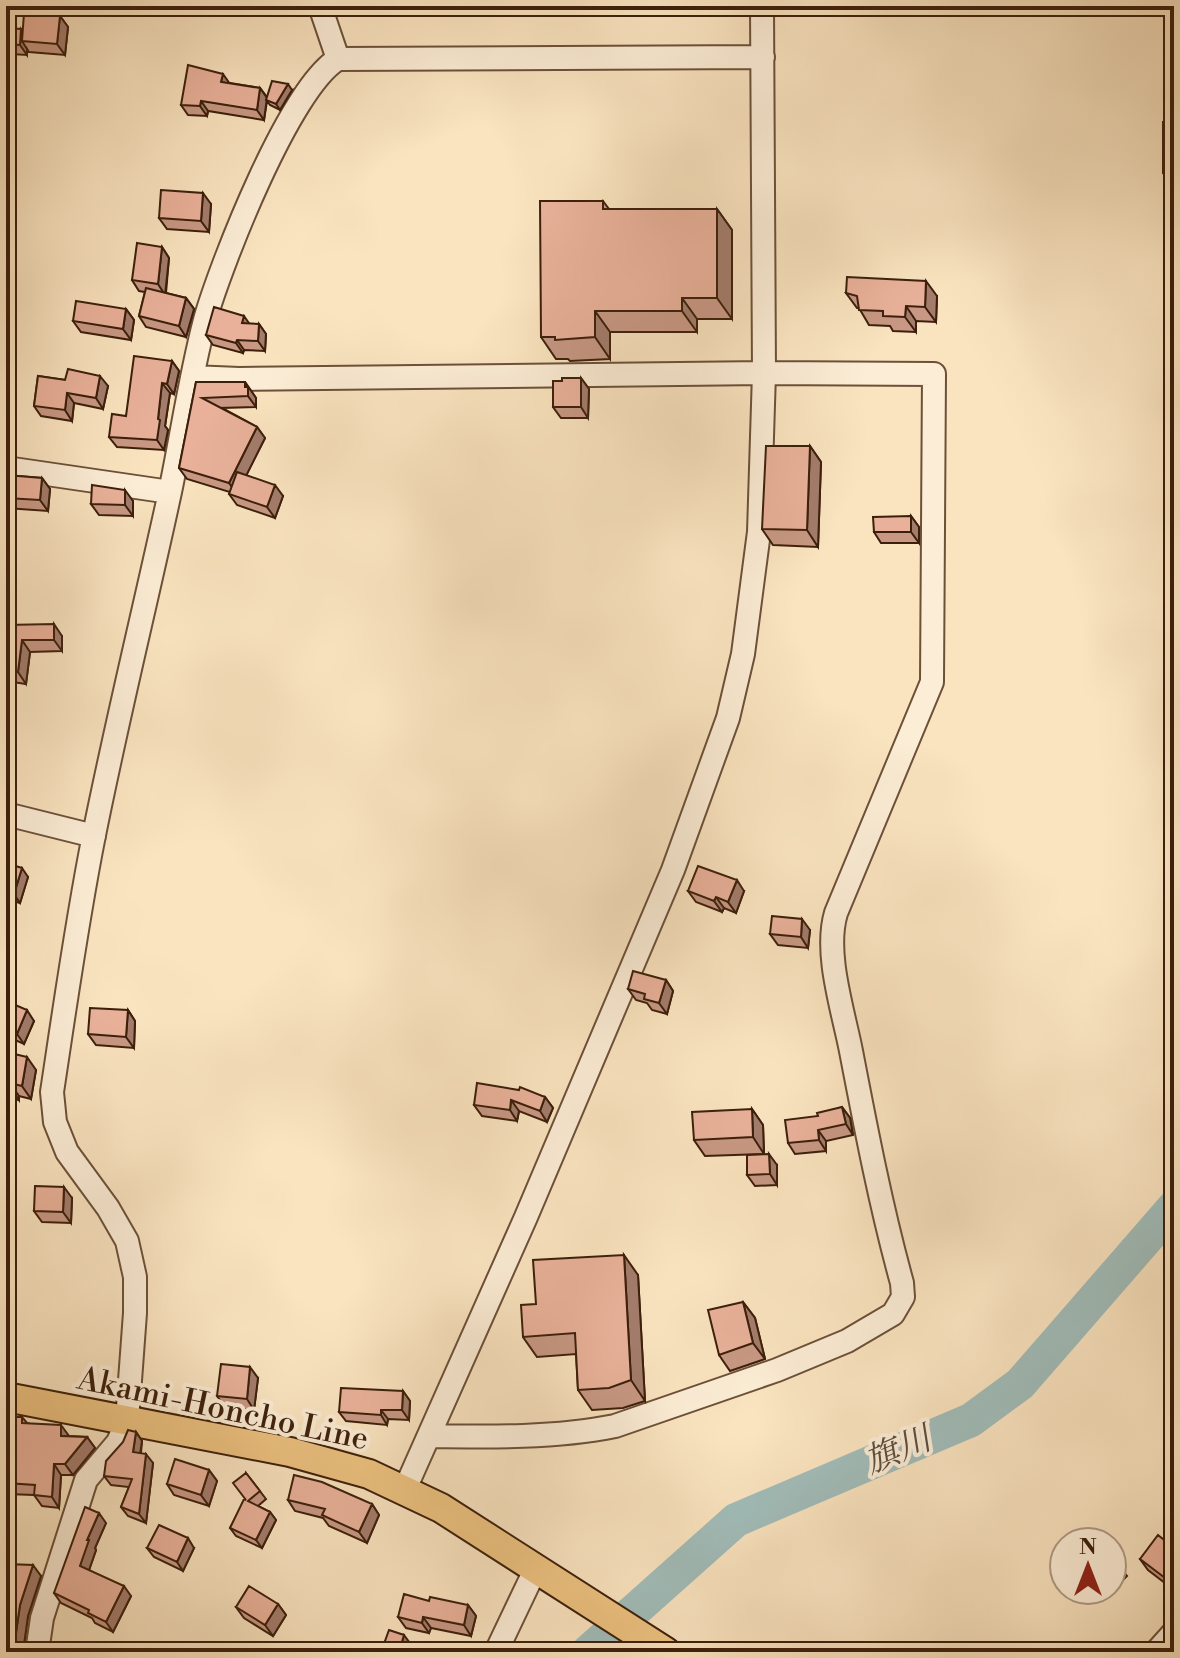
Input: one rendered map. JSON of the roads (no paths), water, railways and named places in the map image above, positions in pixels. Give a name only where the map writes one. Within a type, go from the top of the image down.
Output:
[{"type":"main road","name":"Akami-Honcho Line","points":[[6,1397],[290,1452],[369,1474],[441,1508],[666,1652]]},
{"type":"street","points":[[320,6],[338,59]]},
{"type":"street","points":[[405,1489],[673,870],[728,718],[743,654],[759,532],[764,373],[762,6]]},
{"type":"street","points":[[37,1652],[42,1618],[86,1480],[118,1442],[127,1421],[135,1313],[127,1241],[108,1208],[67,1152],[55,1122],[52,1092],[94,836],[170,492],[192,377],[206,319],[235,234],[279,139],[324,67],[338,59],[763,57]]},
{"type":"street","points":[[192,377],[934,374],[932,682],[836,913],[832,940],[837,981],[880,1204],[903,1297],[893,1314],[847,1341],[777,1370],[615,1426],[590,1431],[430,1436]]},
{"type":"street","points":[[6,468],[170,492]]},
{"type":"street","points":[[6,814],[94,836]]},
{"type":"street","points":[[496,1652],[545,1574]]},
{"type":"street","points":[[1156,1652],[1174,1632]]},
{"type":"waterway","name":"旗川","points":[[588,1652],[736,1520],[971,1420],[1020,1384],[1174,1207]]}]
